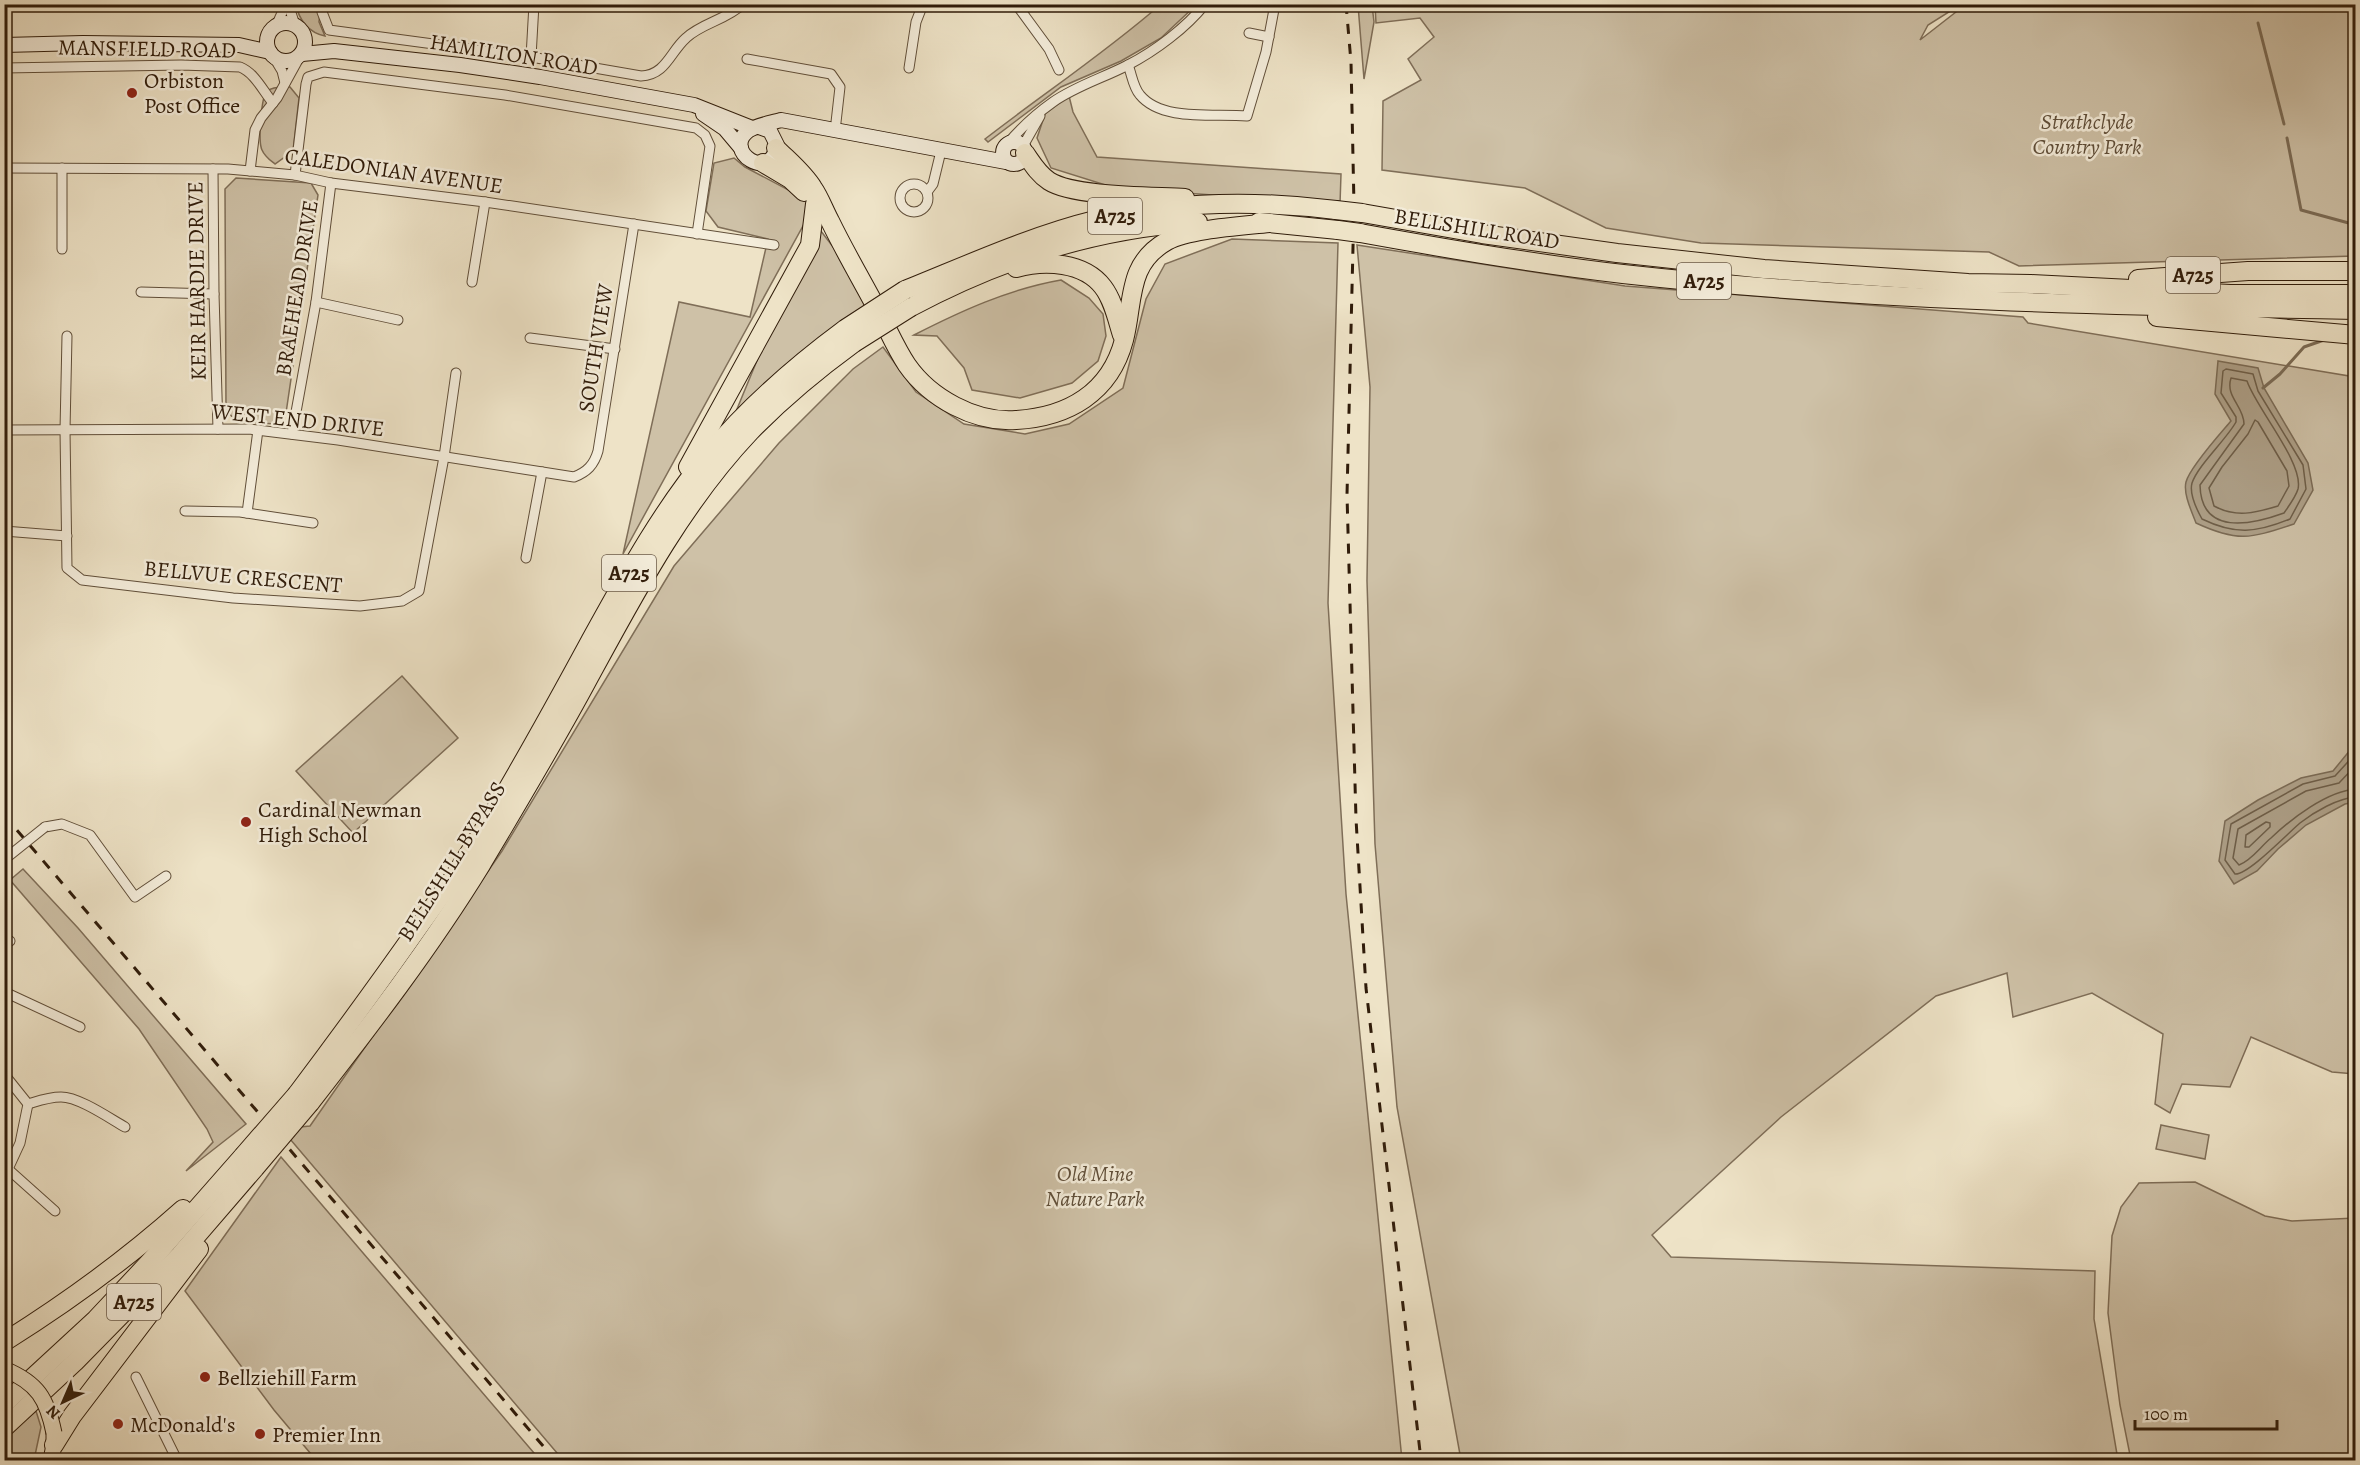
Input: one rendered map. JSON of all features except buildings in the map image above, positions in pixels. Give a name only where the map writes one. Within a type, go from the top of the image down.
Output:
[{"type":"highway","points":[[776,145],[812,186],[907,365],[935,394],[975,415],[1007,421],[1035,419],[1080,403],[1098,388],[1113,370],[1124,340],[1130,296],[1136,275],[1151,254],[1165,242],[1182,234],[1269,223]]},
{"type":"highway","points":[[1024,149],[1038,172],[1051,183],[1100,194],[1283,203]]},
{"type":"highway","points":[[763,163],[790,179],[830,220]]},
{"type":"highway","name":"BELLSHILL ROAD","points":[[905,290],[1044,236],[1094,220],[1197,205],[1283,203],[1362,213],[1482,234],[1617,253],[1682,258],[1764,269],[1968,283],[2031,284]]},
{"type":"highway","points":[[653,532],[810,245],[815,204]]},
{"type":"highway","name":"BELLSHILL ROAD","points":[[911,307],[949,287],[1031,253],[1099,235],[1160,224],[1205,221],[1269,223],[1338,230],[1536,263],[1625,274],[1773,287],[2050,304]]},
{"type":"highway","points":[[949,287],[1031,264],[1076,267],[1093,276],[1103,287],[1110,298],[1124,340]]},
{"type":"highway","name":"A725","points":[[2031,284],[2248,272],[2355,272]]},
{"type":"highway","name":"A725","points":[[2031,284],[2230,294],[2355,294]]},
{"type":"highway","name":"BELLSHILL BYPASS","points":[[303,1099],[466,859],[653,532],[708,455],[773,387],[849,336],[905,290]]},
{"type":"highway","name":"A725","points":[[2050,304],[2355,310]]},
{"type":"highway","name":"A725","points":[[2050,304],[2145,316],[2355,335]]},
{"type":"highway","name":"BELLSHILL BYPASS","points":[[4,1428],[75,1362],[180,1255],[303,1099],[384,1008],[479,867],[570,713],[665,543],[687,511],[749,433],[818,370],[849,336],[911,307]]},
{"type":"highway","points":[[4,1342],[53,1311],[250,1166]]},
{"type":"highway","points":[[52,1452],[72,1416],[191,1259],[250,1166]]},
{"type":"highway","name":"BELLSHILL BYPASS","points":[[4,1404],[96,1319],[156,1255],[250,1166]]},
{"type":"main road","points":[[4,45],[83,43],[239,45],[271,54],[285,62],[300,56],[305,48],[300,30],[287,23],[259,39],[239,45]]},
{"type":"main road","points":[[271,54],[267,41],[273,29]]},
{"type":"main road","name":"HAMILTON ROAD","points":[[300,30],[334,51]]},
{"type":"main road","name":"HAMILTON ROAD","points":[[300,56],[334,51],[460,65],[540,77],[686,104],[711,110],[756,128]]},
{"type":"main road","name":"HAMILTON ROAD","points":[[686,104],[719,125],[741,148]]},
{"type":"main road","points":[[798,124],[788,128],[776,145],[772,157],[763,163],[752,162],[741,148],[743,136],[756,128],[781,120],[1013,165],[1020,163],[1024,149],[1015,142],[981,158]]},
{"type":"main road","points":[[756,128],[770,131],[776,145]]},
{"type":"main road","points":[[1006,162],[1002,156],[1007,144]]},
{"type":"main road","points":[[4,1369],[22,1377],[47,1403],[52,1452]]},
{"type":"street","points":[[273,29],[287,4]]},
{"type":"street","points":[[287,4],[300,30]]},
{"type":"street","points":[[531,57],[534,4]]},
{"type":"street","points":[[323,8],[329,30],[531,57],[648,76],[668,62],[683,40],[694,31],[717,21],[743,4]]},
{"type":"street","points":[[909,68],[916,22],[923,4]]},
{"type":"street","points":[[1016,4],[1049,49],[1059,70]]},
{"type":"street","points":[[1007,144],[1025,124],[1041,114],[1051,103],[1128,65],[1165,40],[1204,4]]},
{"type":"street","points":[[1128,65],[1137,93],[1146,103],[1158,110],[1183,114],[1247,116],[1266,52],[1275,4]]},
{"type":"street","points":[[1249,33],[1269,37]]},
{"type":"street","points":[[271,54],[282,70],[285,83]]},
{"type":"street","points":[[250,171],[255,130],[261,118],[273,104],[300,56]]},
{"type":"street","points":[[747,59],[831,74],[840,87],[835,130]]},
{"type":"street","name":"MANSFIELD ROAD","points":[[4,68],[180,64],[240,67],[248,70],[273,104]]},
{"type":"street","points":[[295,175],[308,77],[324,72],[505,95],[696,128],[709,140],[710,146],[697,234]]},
{"type":"street","points":[[1024,149],[1041,114]]},
{"type":"street","points":[[927,192],[933,184],[940,151]]},
{"type":"street","name":"CALEDONIAN AVENUE","points":[[4,168],[213,169],[295,175],[331,183],[485,202],[774,245]]},
{"type":"street","points":[[62,168],[62,249]]},
{"type":"street","name":"KEIR HARDIE DRIVE","points":[[213,169],[214,294],[219,429]]},
{"type":"street","name":"BRAEHEAD DRIVE","points":[[292,435],[316,302],[331,183]]},
{"type":"street","points":[[472,282],[485,202]]},
{"type":"street","name":"SOUTH VIEW","points":[[584,473],[595,462],[598,451],[634,224]]},
{"type":"street","points":[[141,292],[214,294]]},
{"type":"street","points":[[316,302],[398,320]]},
{"type":"street","name":"BELLVUE CRESCENT","points":[[67,336],[65,430],[67,568],[82,580],[245,599],[360,606],[402,601],[419,591],[444,457]]},
{"type":"street","points":[[530,338],[615,349]]},
{"type":"street","points":[[444,457],[456,373]]},
{"type":"street","name":"WEST END DRIVE","points":[[4,430],[258,430],[574,477],[584,473]]},
{"type":"street","points":[[247,513],[258,430]]},
{"type":"street","points":[[526,558],[542,472]]},
{"type":"street","points":[[185,510],[247,513],[313,523]]},
{"type":"street","points":[[4,531],[67,536]]},
{"type":"street","points":[[5,859],[45,827],[62,824],[90,836],[135,897],[166,876]]},
{"type":"street","points":[[4,989],[9,994],[80,1028]]},
{"type":"street","points":[[4,1074],[28,1104]]},
{"type":"street","points":[[28,1104],[63,1097],[74,1100],[125,1127]]},
{"type":"street","points":[[28,1104],[20,1143],[6,1171],[55,1212]]},
{"type":"street","points":[[136,1377],[177,1461]]},
{"type":"green space","points":[[296,5],[321,5],[319,22],[325,36],[314,32],[306,25]]},
{"type":"green space","points":[[1160,5],[1196,5],[1161,38],[1121,61],[1061,87],[988,142],[985,139],[1096,57]]},
{"type":"green space","points":[[1358,5],[1372,5],[1374,22],[1364,79]]},
{"type":"green space","name":"Strathclyde Country Park","points":[[1375,5],[1960,5],[1928,25],[1920,40],[1965,5],[2355,5],[2355,256],[2019,266],[1989,252],[1701,243],[1606,228],[1525,188],[1382,170],[1383,101],[1421,80],[1408,59],[1434,37],[1420,18],[1376,23]]},
{"type":"green space","points":[[290,87],[299,98],[293,151],[275,164],[265,155],[261,145],[263,102],[269,89]]},
{"type":"green space","points":[[1069,96],[1073,112],[1097,157],[1341,174],[1340,204],[1115,188],[1051,168],[1037,138],[1045,114]]},
{"type":"green space","points":[[734,158],[745,167],[815,204],[623,554],[679,302],[750,317],[768,239],[718,227],[706,211],[714,163]]},
{"type":"green space","points":[[236,178],[311,183],[318,195],[286,413],[274,424],[236,421],[226,410],[225,189]]},
{"type":"green space","points":[[814,222],[876,303],[737,409]]},
{"type":"green space","name":"Old Mine Nature Park","points":[[1232,239],[1338,243],[1328,603],[1346,894],[1402,1460],[563,1460],[290,1139],[300,1127],[310,1126],[502,851],[674,566],[779,443],[853,369],[883,347],[916,392],[964,424],[1025,434],[1069,424],[1123,388],[1146,299],[1165,264]]},
{"type":"green space","points":[[1357,245],[1625,286],[2023,317],[2028,323],[2355,377],[2355,1074],[2332,1072],[2251,1037],[2230,1087],[2182,1084],[2170,1113],[2155,1104],[2163,1034],[2092,993],[2013,1017],[2007,973],[1936,996],[1781,1117],[1652,1235],[1671,1257],[2095,1271],[2094,1319],[2118,1460],[1461,1460],[1397,1107],[1375,844],[1367,581],[1370,387]]},
{"type":"green space","points":[[1061,280],[1089,298],[1103,314],[1106,336],[1098,361],[1072,383],[1020,398],[972,390],[964,368],[937,336],[914,335],[986,302],[1023,289]]},
{"type":"green space","points":[[402,676],[458,738],[353,833],[296,771]]},
{"type":"green space","points":[[23,869],[78,928],[246,1124],[186,1171],[213,1142],[207,1129],[139,1029],[10,880]]},
{"type":"green space","points":[[2161,1125],[2209,1135],[2205,1159],[2156,1149]]},
{"type":"green space","points":[[281,1157],[540,1460],[316,1460],[274,1410],[185,1291]]},
{"type":"green space","points":[[2195,1182],[2265,1216],[2292,1221],[2355,1218],[2355,1460],[2131,1460],[2120,1405],[2108,1313],[2112,1236],[2121,1207],[2139,1183]]},
{"type":"green space","points":[[36,1411],[41,1427],[34,1460],[5,1460],[4,1439]]},
{"type":"water","points":[[2218,361],[2258,368],[2264,388],[2308,463],[2313,490],[2294,524],[2267,533],[2235,536],[2223,534],[2196,523],[2187,497],[2186,482],[2199,460],[2231,421],[2215,394]]},
{"type":"water","points":[[2355,744],[2355,802],[2345,804],[2306,825],[2257,871],[2234,884],[2219,861],[2225,821],[2258,800],[2301,778],[2333,771]]},
{"type":"waterway","points":[[2258,23],[2284,124]]},
{"type":"waterway","points":[[2287,138],[2301,210],[2356,225]]},
{"type":"waterway","points":[[2263,388],[2280,374],[2304,347],[2324,340]]},
{"type":"railway","points":[[1346,4],[1351,62],[1354,206],[1347,495],[1356,819],[1366,988],[1421,1460]]},
{"type":"railway","points":[[4,815],[555,1460]]},
{"type":"place","name":"Orbiston Post Office","points":[[132,93]]},
{"type":"place","name":"Cardinal Newman High School","points":[[246,822]]},
{"type":"place","name":"Bellziehill Farm","points":[[205,1377]]},
{"type":"place","name":"McDonald's","points":[[118,1424]]},
{"type":"place","name":"Premier Inn","points":[[260,1434]]}]
